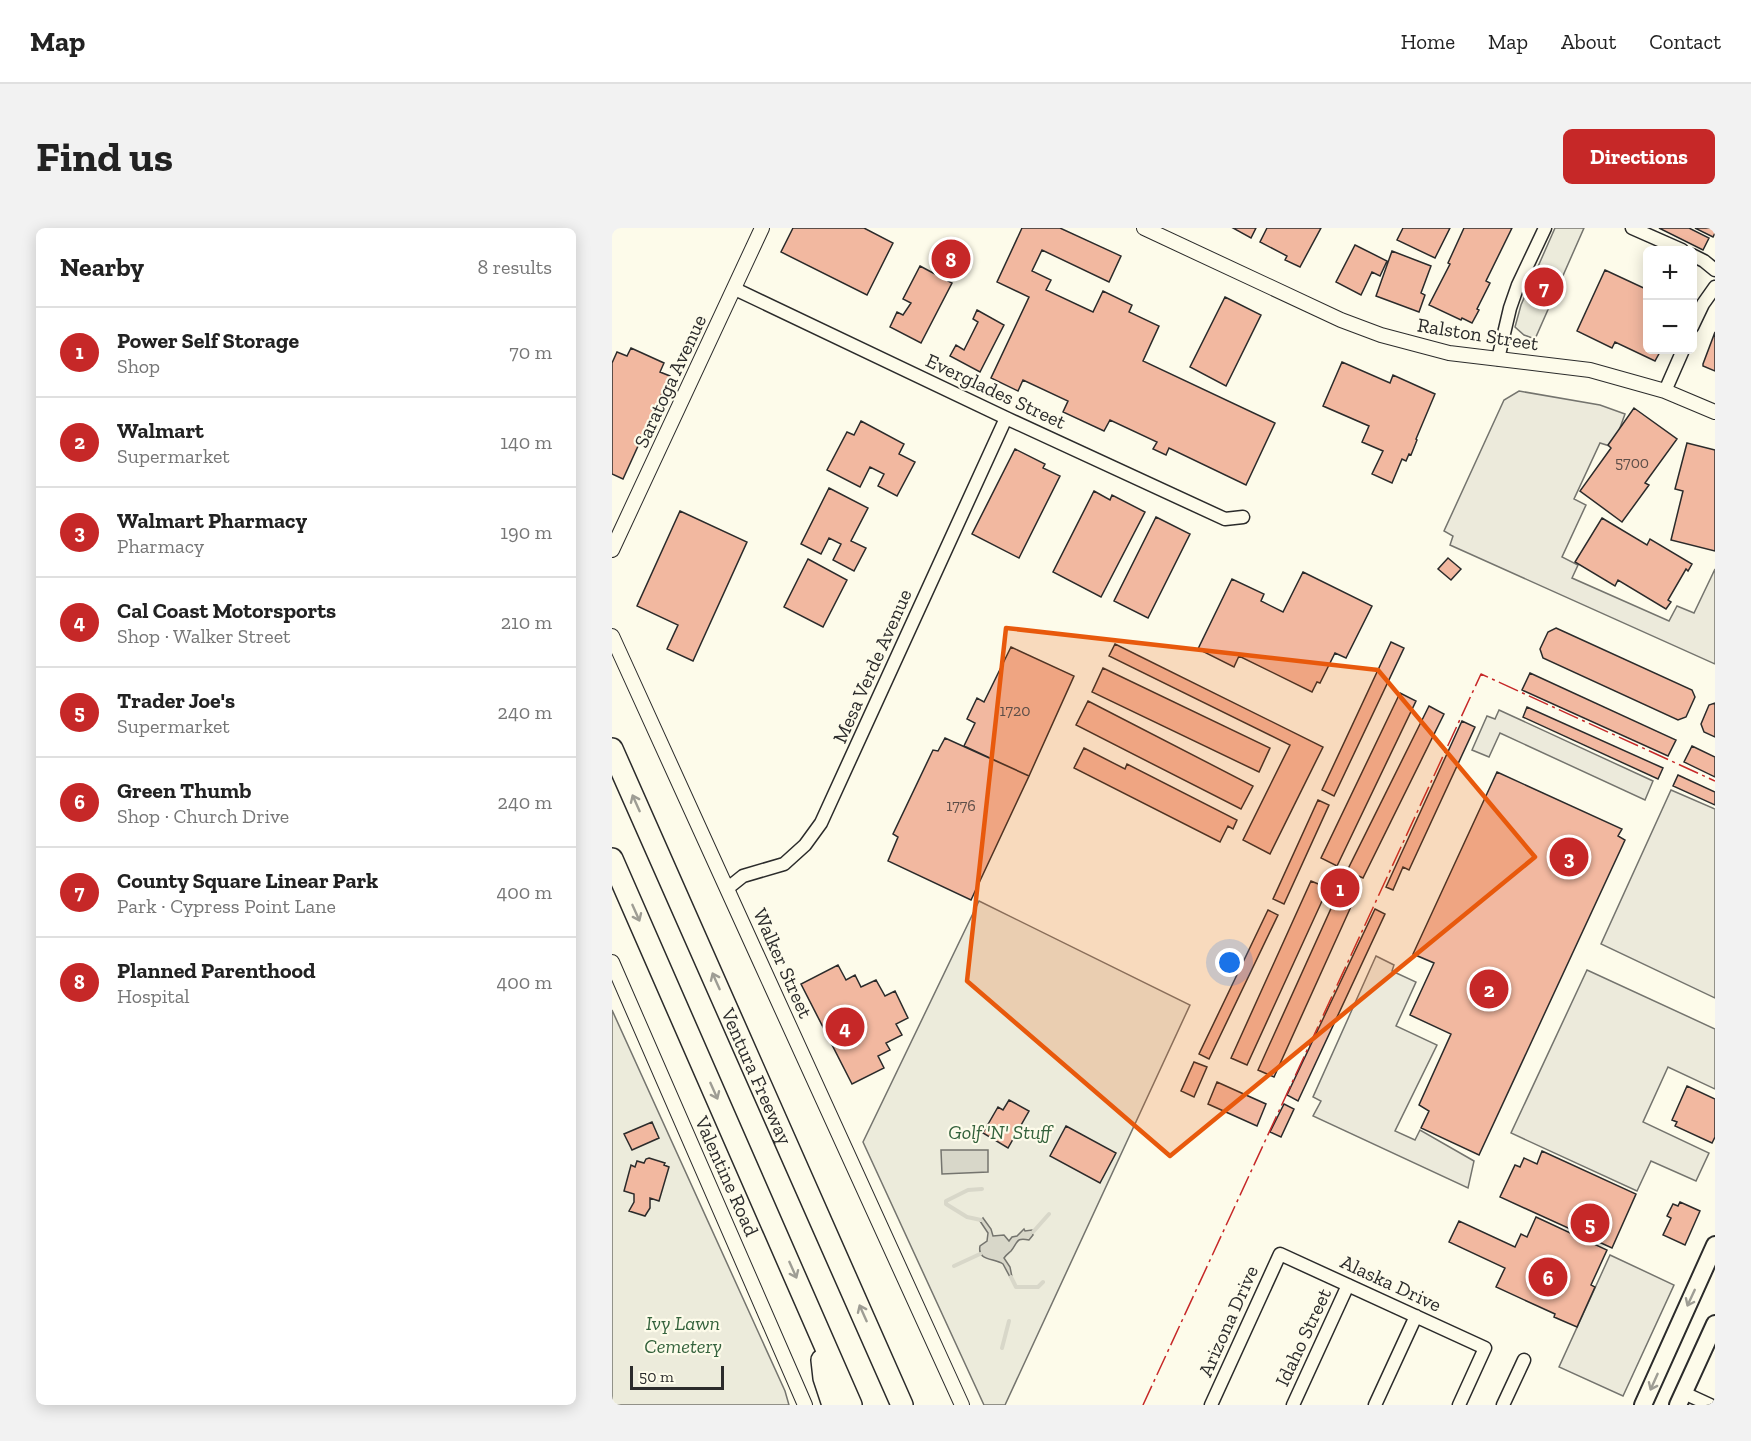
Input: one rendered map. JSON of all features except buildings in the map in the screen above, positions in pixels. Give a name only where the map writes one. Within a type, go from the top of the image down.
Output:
[{"type":"highway","name":"Ventura Freeway","points":[[612,749],[904,1405]]},
{"type":"highway","points":[[612,859],[851,1405]]},
{"type":"highway","points":[[819,1330],[824,1378],[833,1405]]},
{"type":"main road","points":[[1643,1405],[1715,1245]]},
{"type":"main road","points":[[1681,1399],[1715,1324]]},
{"type":"street","name":"Saratoga Avenue","points":[[612,550],[762,228]]},
{"type":"street","name":"Ralston Street","points":[[1144,228],[1353,325],[1433,349],[1590,370],[1665,392],[1715,412]]},
{"type":"street","points":[[1498,359],[1518,285],[1545,228]]},
{"type":"street","points":[[1632,228],[1654,233],[1675,246]]},
{"type":"street","points":[[1697,258],[1715,270]]},
{"type":"street","points":[[1697,317],[1715,287]]},
{"type":"street","name":"Everglades Street","points":[[735,289],[1225,519],[1243,517]]},
{"type":"street","points":[[1665,392],[1681,354]]},
{"type":"street","name":"Mesa Verde Avenue","points":[[728,888],[743,876],[784,864],[805,845],[821,823],[1006,418]]},
{"type":"street","name":"Walker Street","points":[[612,636],[962,1405]]},
{"type":"street","name":"Valentine Road","points":[[612,962],[805,1405]]},
{"type":"street","name":"Alaska Drive","points":[[1280,1254],[1485,1348],[1459,1405]]},
{"type":"street","name":"Arizona Drive","points":[[1211,1405],[1280,1254]]},
{"type":"street","name":"Idaho Street","points":[[1293,1405],[1348,1285]]},
{"type":"street","points":[[1375,1405],[1416,1316]]},
{"type":"street","points":[[1503,1405],[1524,1360]]},
{"type":"street","points":[[1681,1399],[1710,1405]]},
{"type":"highlighted area","points":[[1006,628],[1378,670],[1535,857],[1170,1156],[967,981]]},
{"type":"green space","points":[[1555,228],[1584,228],[1535,339],[1524,335],[1515,327],[1521,305]]},
{"type":"green space","name":"Golf 'N' Stuff","points":[[979,901],[1190,1005],[1005,1405],[984,1405],[863,1142]]},
{"type":"green space","name":"Ivy Lawn Cemetery","points":[[612,1010],[785,1391],[789,1405],[612,1405]]},
{"type":"shaded area","points":[[1519,391],[1600,405],[1625,414],[1613,447],[1600,443],[1574,499],[1586,505],[1562,557],[1578,565],[1572,578],[1669,621],[1677,606],[1694,613],[1715,569],[1715,664],[1450,545],[1453,536],[1444,531],[1504,400]]},
{"type":"shaded area","points":[[1499,710],[1653,781],[1645,800],[1500,733],[1489,757],[1472,750],[1487,716],[1495,719]]},
{"type":"shaded area","points":[[1671,790],[1715,809],[1715,998],[1601,944]]},
{"type":"shaded area","points":[[1376,956],[1394,965],[1392,971],[1416,982],[1396,1026],[1437,1045],[1395,1131],[1415,1140],[1420,1130],[1474,1161],[1468,1188],[1313,1116],[1321,1101],[1313,1097]]},
{"type":"shaded area","points":[[1587,970],[1715,1029],[1715,1089],[1668,1067],[1643,1122],[1709,1153],[1696,1181],[1651,1161],[1637,1191],[1511,1133]]},
{"type":"shaded area","points":[[941,1150],[988,1150],[988,1172],[942,1174]]},
{"type":"shaded area","points":[[983,1218],[993,1236],[1004,1235],[1009,1241],[1024,1229],[1025,1231],[1032,1230],[1033,1235],[1029,1240],[1018,1241],[1004,1258],[1010,1267],[1012,1277],[1003,1264],[981,1254],[980,1246],[987,1241],[988,1233],[980,1221]]},
{"type":"shaded area","points":[[1610,1255],[1674,1285],[1623,1396],[1559,1367]]},
{"type":"waterway","points":[[981,1220],[967,1217],[946,1204],[946,1201],[968,1190],[982,1189]]},
{"type":"waterway","points":[[1033,1232],[1049,1214]]},
{"type":"waterway","points":[[954,1266],[980,1254]]},
{"type":"waterway","points":[[1011,1277],[1016,1287],[1038,1287],[1043,1282]]},
{"type":"waterway","points":[[1002,1348],[1009,1321]]},
{"type":"power","points":[[1143,1405],[1481,674],[1715,781]]},
{"type":"place","name":"Planned Parenthood","points":[[951,259]]},
{"type":"place","name":"County Square Linear Park","points":[[1544,287]]},
{"type":"place","name":"Walmart Pharmacy","points":[[1569,857]]},
{"type":"place","name":"Power Self Storage","points":[[1340,888]]},
{"type":"place","name":"Walmart","points":[[1489,989]]},
{"type":"place","name":"Cal Coast Motorsports","points":[[845,1027]]},
{"type":"place","name":"Trader Joe's","points":[[1590,1223]]},
{"type":"place","name":"Green Thumb","points":[[1548,1277]]}]
